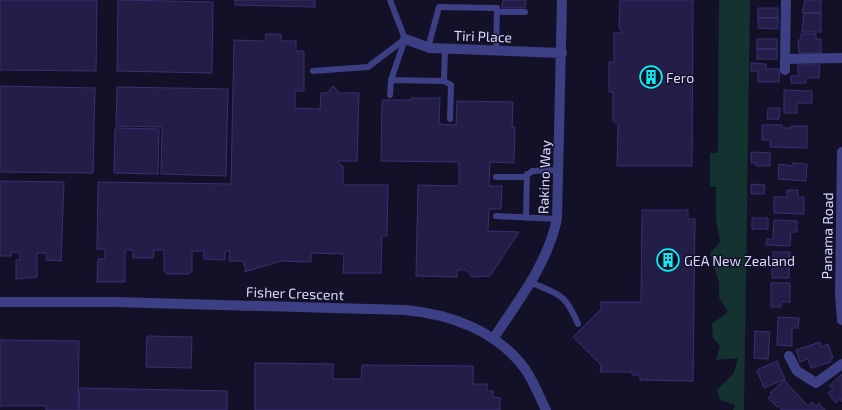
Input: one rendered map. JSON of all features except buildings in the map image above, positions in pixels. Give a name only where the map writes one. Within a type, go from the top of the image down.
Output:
[{"type":"street","name":"Rakino Way","points":[[493,339],[548,251],[557,220],[562,53],[562,0]]},
{"type":"street","points":[[785,70],[786,0]]},
{"type":"street","name":"Tiri Place","points":[[405,39],[428,48],[562,53]]},
{"type":"street","points":[[785,59],[842,58]]},
{"type":"street","name":"Panama Road","points":[[842,152],[840,295],[842,320]]},
{"type":"street","name":"Fisher Crescent","points":[[0,302],[114,302],[410,310],[435,313],[457,320],[503,346],[524,368],[533,382],[546,410]]},
{"type":"street","points":[[788,356],[797,371],[816,383],[842,364]]},
{"type":"lane","points":[[390,0],[405,39],[391,80],[390,95]]},
{"type":"lane","points":[[428,48],[439,7],[498,8],[496,51]]},
{"type":"lane","points":[[497,12],[525,12]]},
{"type":"lane","points":[[313,71],[368,66],[405,39]]},
{"type":"lane","points":[[444,80],[445,49]]},
{"type":"lane","points":[[391,80],[444,80],[451,84],[450,119]]},
{"type":"lane","points":[[496,177],[525,177],[532,171],[559,170]]},
{"type":"lane","points":[[526,218],[527,174]]},
{"type":"lane","points":[[496,216],[557,220]]},
{"type":"lane","points":[[530,282],[563,297],[571,307],[578,324]]},
{"type":"green space","points":[[719,0],[750,0],[744,410],[733,410],[735,405],[720,400],[717,390],[734,373],[738,358],[716,360],[720,346],[713,338],[712,324],[728,312],[719,297],[719,283],[710,253],[720,241],[716,219],[716,187],[710,187],[710,153],[718,153]]},
{"type":"place","name":"Fero","points":[[651,77]]},
{"type":"place","name":"GEA New Zealand","points":[[668,260]]}]
